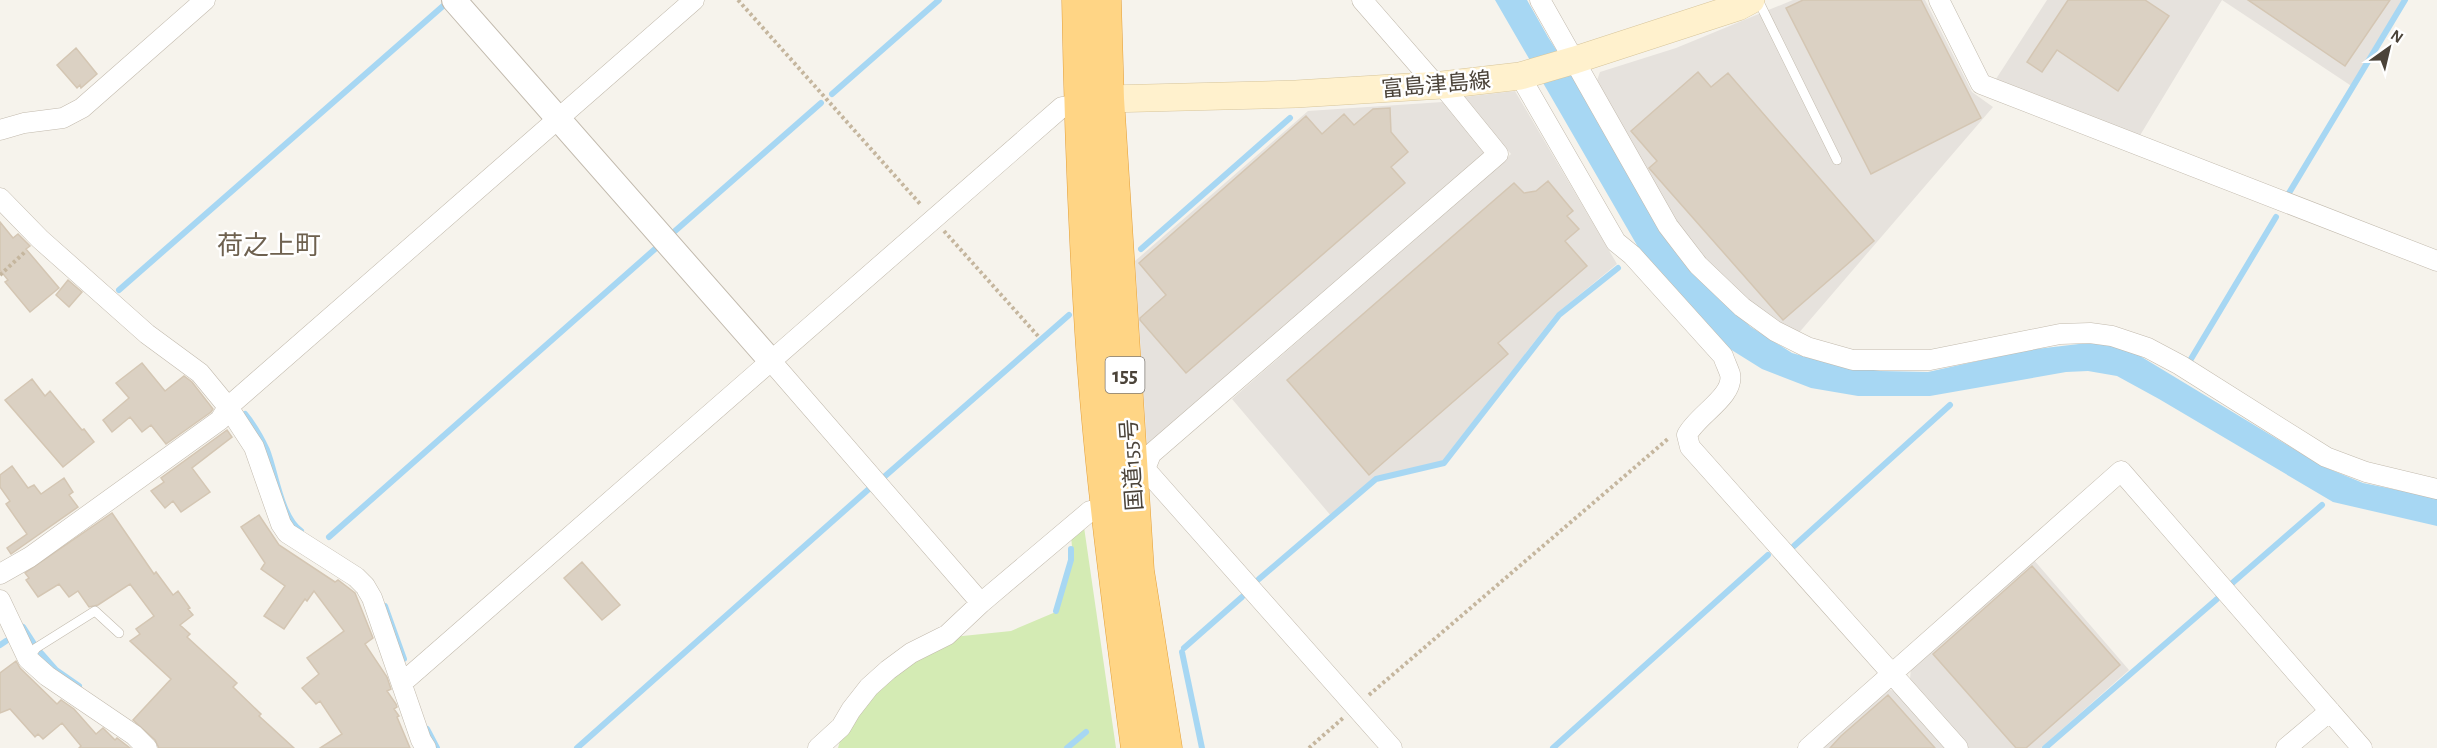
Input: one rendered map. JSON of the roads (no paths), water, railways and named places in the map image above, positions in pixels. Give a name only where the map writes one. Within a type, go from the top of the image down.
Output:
[{"type":"highway","name":"国道155号","points":[[1078,0],[1094,102],[1138,469],[1138,571],[1166,748]]},
{"type":"highway","name":"国道155号","points":[[1106,0],[1094,102],[1091,333],[1107,510],[1137,748]]},
{"type":"main road","name":"富島津島線","points":[[1094,102],[1296,94],[1439,85],[1520,76],[1575,60],[1750,0]]},
{"type":"street","points":[[0,130],[24,123],[63,118],[82,108],[205,0]]},
{"type":"street","points":[[454,0],[981,603]]},
{"type":"street","points":[[0,574],[30,557],[220,420],[228,406],[694,0]]},
{"type":"street","points":[[1362,0],[1498,154],[1151,454],[1138,469],[1392,748]]},
{"type":"street","points":[[1540,0],[1668,226],[1698,265],[1742,307],[1786,336],[1807,347],[1853,360],[1930,360],[2060,334],[2090,333],[2112,336],[2148,348],[2180,366],[2326,457],[2366,472],[2437,489]]},
{"type":"street","points":[[1939,0],[1981,84],[2437,261]]},
{"type":"street","points":[[1520,76],[1616,242],[1632,255],[1723,356],[1731,376],[1729,388],[1692,424],[1687,435],[1696,455],[1958,748]]},
{"type":"street","points":[[402,683],[1062,107],[1094,102]]},
{"type":"street","points":[[0,198],[39,238],[147,334],[200,373],[228,406],[254,447],[281,524],[287,533],[356,578],[365,586],[372,598],[402,683],[419,746]]},
{"type":"street","points":[[1808,748],[2121,471],[2362,748]]},
{"type":"street","points":[[818,748],[842,728],[863,695],[888,670],[911,653],[947,635],[981,603],[1090,512],[1107,510]]},
{"type":"street","points":[[0,600],[28,659],[47,676],[134,735],[147,748]]},
{"type":"street","points":[[2286,748],[2330,711]]},
{"type":"lane","points":[[1758,0],[1838,160]]},
{"type":"lane","points":[[28,659],[36,648],[95,611],[119,633]]},
{"type":"water","points":[[1495,0],[1527,0],[1548,37],[1710,290],[1751,327],[1792,353],[1824,362],[1880,371],[1928,372],[2027,350],[2096,342],[2128,350],[2322,466],[2363,483],[2437,498],[2437,526],[2333,502],[2117,376],[2088,371],[2066,372],[1930,396],[1858,396],[1811,388],[1762,369],[1730,349],[1689,308],[1638,247]]},
{"type":"waterway","points":[[832,94],[939,0]]},
{"type":"waterway","points":[[2289,193],[2405,0]]},
{"type":"waterway","points":[[119,290],[443,6]]},
{"type":"waterway","points":[[675,231],[821,103]]},
{"type":"waterway","points":[[1141,249],[1290,118]]},
{"type":"waterway","points":[[2188,364],[2276,217]]},
{"type":"waterway","points":[[329,537],[655,249]]},
{"type":"waterway","points":[[1259,579],[1376,479],[1444,463],[1559,315],[1618,268]]},
{"type":"waterway","points":[[884,477],[1069,315]]},
{"type":"waterway","points":[[1794,546],[1950,405]]},
{"type":"waterway","points":[[245,414],[267,450],[289,516],[301,531]]},
{"type":"waterway","points":[[577,748],[870,488]]},
{"type":"waterway","points":[[2230,585],[2322,505]]},
{"type":"waterway","points":[[1056,611],[1071,560],[1071,549]]},
{"type":"waterway","points":[[1553,748],[1768,555]]},
{"type":"waterway","points":[[1184,648],[1242,597]]},
{"type":"waterway","points":[[2045,748],[2217,599]]},
{"type":"waterway","points":[[385,606],[404,659]]},
{"type":"waterway","points":[[23,627],[34,644]]},
{"type":"waterway","points":[[0,645],[6,641]]},
{"type":"waterway","points":[[1182,652],[1202,748]]},
{"type":"waterway","points":[[41,653],[56,670],[79,686]]},
{"type":"waterway","points":[[427,729],[437,748]]},
{"type":"waterway","points":[[1067,748],[1086,732]]},
{"type":"district","name":"荷之上町","points":[[269,245]]}]
